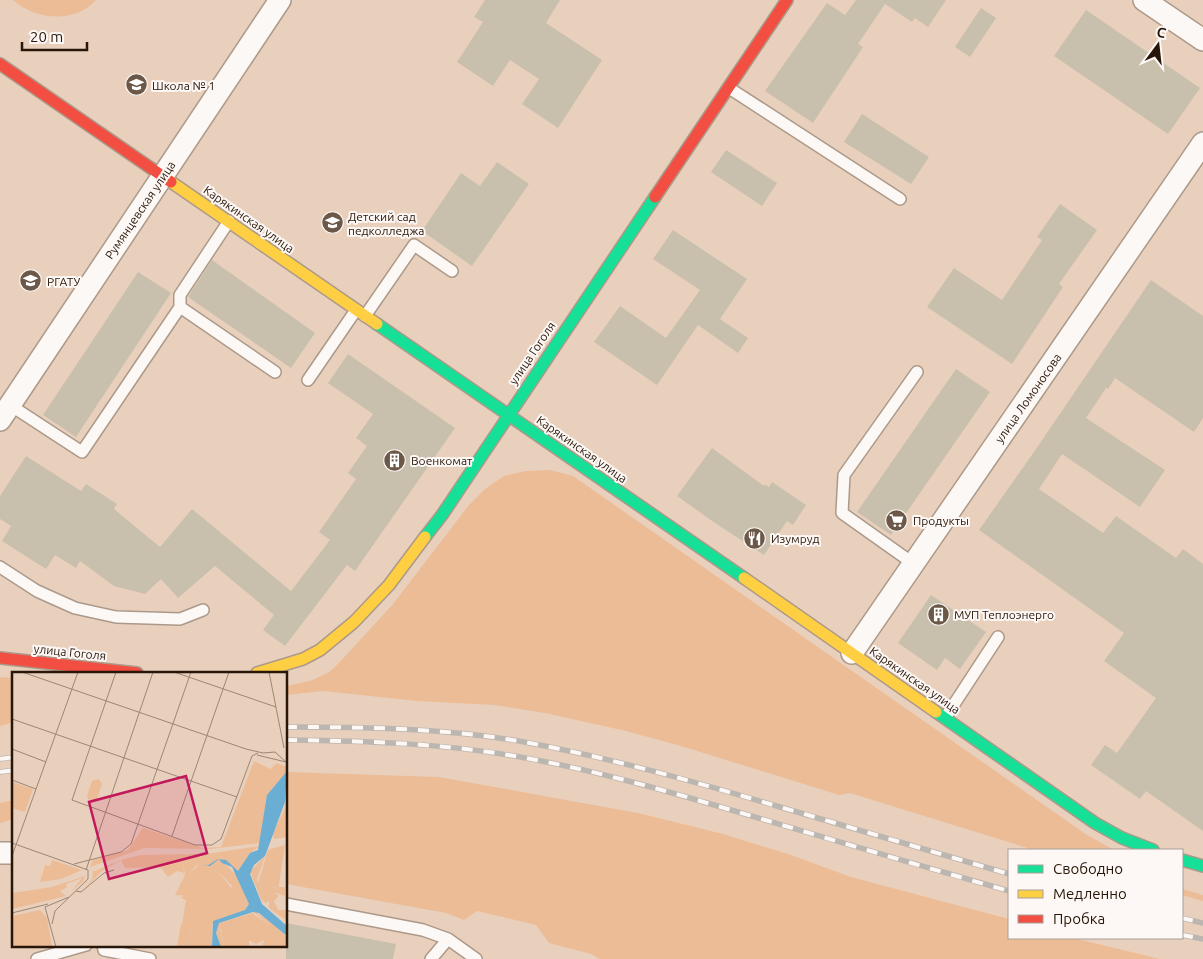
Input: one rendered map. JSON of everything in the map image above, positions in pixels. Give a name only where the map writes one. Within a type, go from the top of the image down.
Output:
[{"type":"street","name":"Румянцевская улица","points":[[5,412],[280,0]]},
{"type":"street","name":"улица Гоголя","points":[[261,672],[303,659],[320,650],[339,636],[369,608],[412,556],[442,515],[787,0]]},
{"type":"street","points":[[1144,0],[1203,40]]},
{"type":"street","name":"Карякинская улица","points":[[0,64],[1095,823],[1122,838],[1150,849]]},
{"type":"street","name":"улица Ломоносова","points":[[852,653],[1203,143]]},
{"type":"street","name":"улица Гоголя","points":[[0,658],[128,672]]},
{"type":"street","points":[[1183,860],[1203,866]]},
{"type":"lane","points":[[729,88],[900,199]]},
{"type":"lane","points":[[5,412],[82,452],[180,306],[180,295],[229,221]]},
{"type":"lane","points":[[308,380],[414,245],[452,271]]},
{"type":"lane","points":[[180,306],[276,372]]},
{"type":"lane","points":[[914,564],[842,513],[844,475],[917,372]]},
{"type":"lane","points":[[0,567],[37,591],[75,608],[91,612],[116,617],[180,619],[203,610]]},
{"type":"lane","points":[[945,718],[998,637]]},
{"type":"lane","points":[[288,904],[423,930],[448,939],[476,959]]},
{"type":"lane","points":[[431,959],[448,939]]},
{"type":"lane","points":[[37,959],[82,946]]},
{"type":"lane","points":[[103,946],[104,950],[150,959]]},
{"type":"shaded area","points":[[13,0],[96,0],[87,8],[77,13],[55,16],[32,12]]},
{"type":"shaded area","points":[[550,470],[573,476],[1087,835],[1112,849],[1031,849],[850,793],[839,795],[681,746],[626,731],[545,713],[494,705],[417,701],[323,691],[288,695],[288,686],[310,681],[328,673],[338,664],[393,604],[469,505],[485,489],[504,476],[526,471]]},
{"type":"shaded area","points":[[0,677],[12,678],[12,723],[0,726]]},
{"type":"shaded area","points":[[288,772],[439,777],[638,813],[723,834],[791,855],[851,877],[1008,919],[1008,939],[1077,939],[1160,959],[600,959],[591,954],[549,943],[536,925],[477,911],[464,920],[446,913],[288,884]]},
{"type":"shaded area","points":[[12,800],[12,820],[0,823],[0,803]]},
{"type":"shaded area","points":[[1183,889],[1203,895],[1203,901],[1183,895]]},
{"type":"building","points":[[485,0],[560,0],[546,23],[602,60],[558,128],[522,104],[539,79],[510,60],[493,86],[457,62],[483,22],[474,17]]},
{"type":"building","points":[[856,0],[946,0],[928,27],[915,18],[912,22],[885,4],[858,44],[863,47],[813,123],[765,91],[827,3],[845,15]]},
{"type":"building","points":[[981,8],[996,18],[970,57],[955,47]]},
{"type":"building","points":[[1086,10],[1200,88],[1168,134],[1054,56]]},
{"type":"building","points":[[862,114],[929,157],[911,184],[844,142]]},
{"type":"building","points":[[726,150],[777,183],[762,206],[711,172]]},
{"type":"building","points":[[497,162],[529,184],[472,266],[422,231],[461,173],[480,186]]},
{"type":"building","points":[[1060,204],[1097,230],[1059,284],[1063,287],[1012,364],[927,307],[954,268],[1002,300],[1042,240],[1037,237]]},
{"type":"building","points":[[673,230],[747,279],[720,319],[748,338],[738,353],[698,325],[657,385],[594,342],[620,306],[666,338],[700,290],[653,259]]},
{"type":"building","points":[[212,260],[315,333],[291,368],[188,297]]},
{"type":"building","points":[[138,272],[171,293],[76,437],[43,415]]},
{"type":"building","points":[[1151,280],[1203,316],[1203,418],[1194,432],[1115,378],[1086,418],[1165,470],[1140,507],[1062,454],[1039,489],[1103,533],[1116,516],[1176,558],[1183,549],[1203,564],[1203,831],[1146,791],[1140,799],[1091,765],[1105,745],[1117,753],[1156,698],[1104,661],[1124,633],[979,530]]},
{"type":"building","points":[[348,354],[455,428],[355,571],[347,565],[285,646],[263,630],[274,615],[215,566],[178,598],[161,579],[145,594],[114,586],[80,561],[76,568],[55,555],[46,569],[2,541],[11,526],[0,519],[0,496],[26,456],[81,491],[86,484],[117,504],[114,509],[160,547],[192,509],[291,591],[330,540],[319,532],[356,479],[348,473],[367,446],[356,438],[373,414],[328,383]]},
{"type":"building","points":[[956,369],[990,392],[891,535],[857,512]]},
{"type":"building","points":[[712,448],[764,486],[765,484],[769,487],[772,482],[806,505],[793,525],[787,521],[764,555],[677,496]]},
{"type":"building","name":"МУП Теплоэнерго","points":[[931,595],[986,632],[960,669],[945,658],[937,670],[898,643]]},
{"type":"building","points":[[288,923],[396,944],[393,959],[286,959]]},
{"type":"railway","points":[[288,727],[435,731],[495,737],[557,748],[685,780],[1008,874]]},
{"type":"railway","points":[[288,740],[374,742],[433,746],[491,752],[550,763],[609,776],[667,792],[1008,891]]},
{"type":"railway","points":[[0,759],[12,757]]},
{"type":"railway","points":[[0,772],[12,770]]},
{"type":"railway","points":[[1183,918],[1203,923]]},
{"type":"railway","points":[[1183,935],[1203,939]]},
{"type":"traffic: fast","points":[[425,537],[442,515],[655,197]]},
{"type":"traffic: fast","points":[[377,324],[744,578]]},
{"type":"traffic: fast","points":[[936,712],[1095,823],[1122,838],[1150,849]]},
{"type":"traffic: fast","points":[[1183,860],[1203,866]]},
{"type":"traffic: slow","points":[[171,182],[377,324]]},
{"type":"traffic: slow","points":[[260,672],[303,659],[320,650],[354,622],[389,585],[425,537]]},
{"type":"traffic: slow","points":[[744,578],[936,712]]},
{"type":"traffic: jam","points":[[655,197],[787,0]]},
{"type":"traffic: jam","points":[[0,64],[171,182]]},
{"type":"traffic: jam","points":[[0,658],[128,672]]},
{"type":"place","name":"Школа № 1","points":[[136,85]]},
{"type":"place","name":"Детский сад педколледжа","points":[[332,223]]},
{"type":"place","name":"РГАТУ","points":[[31,281]]},
{"type":"place","name":"Военкомат","points":[[395,460]]},
{"type":"place","name":"Продукты","points":[[897,520]]},
{"type":"place","name":"Изумруд","points":[[755,538]]},
{"type":"place","name":"МУП Теплоэнерго","points":[[938,614]]}]
